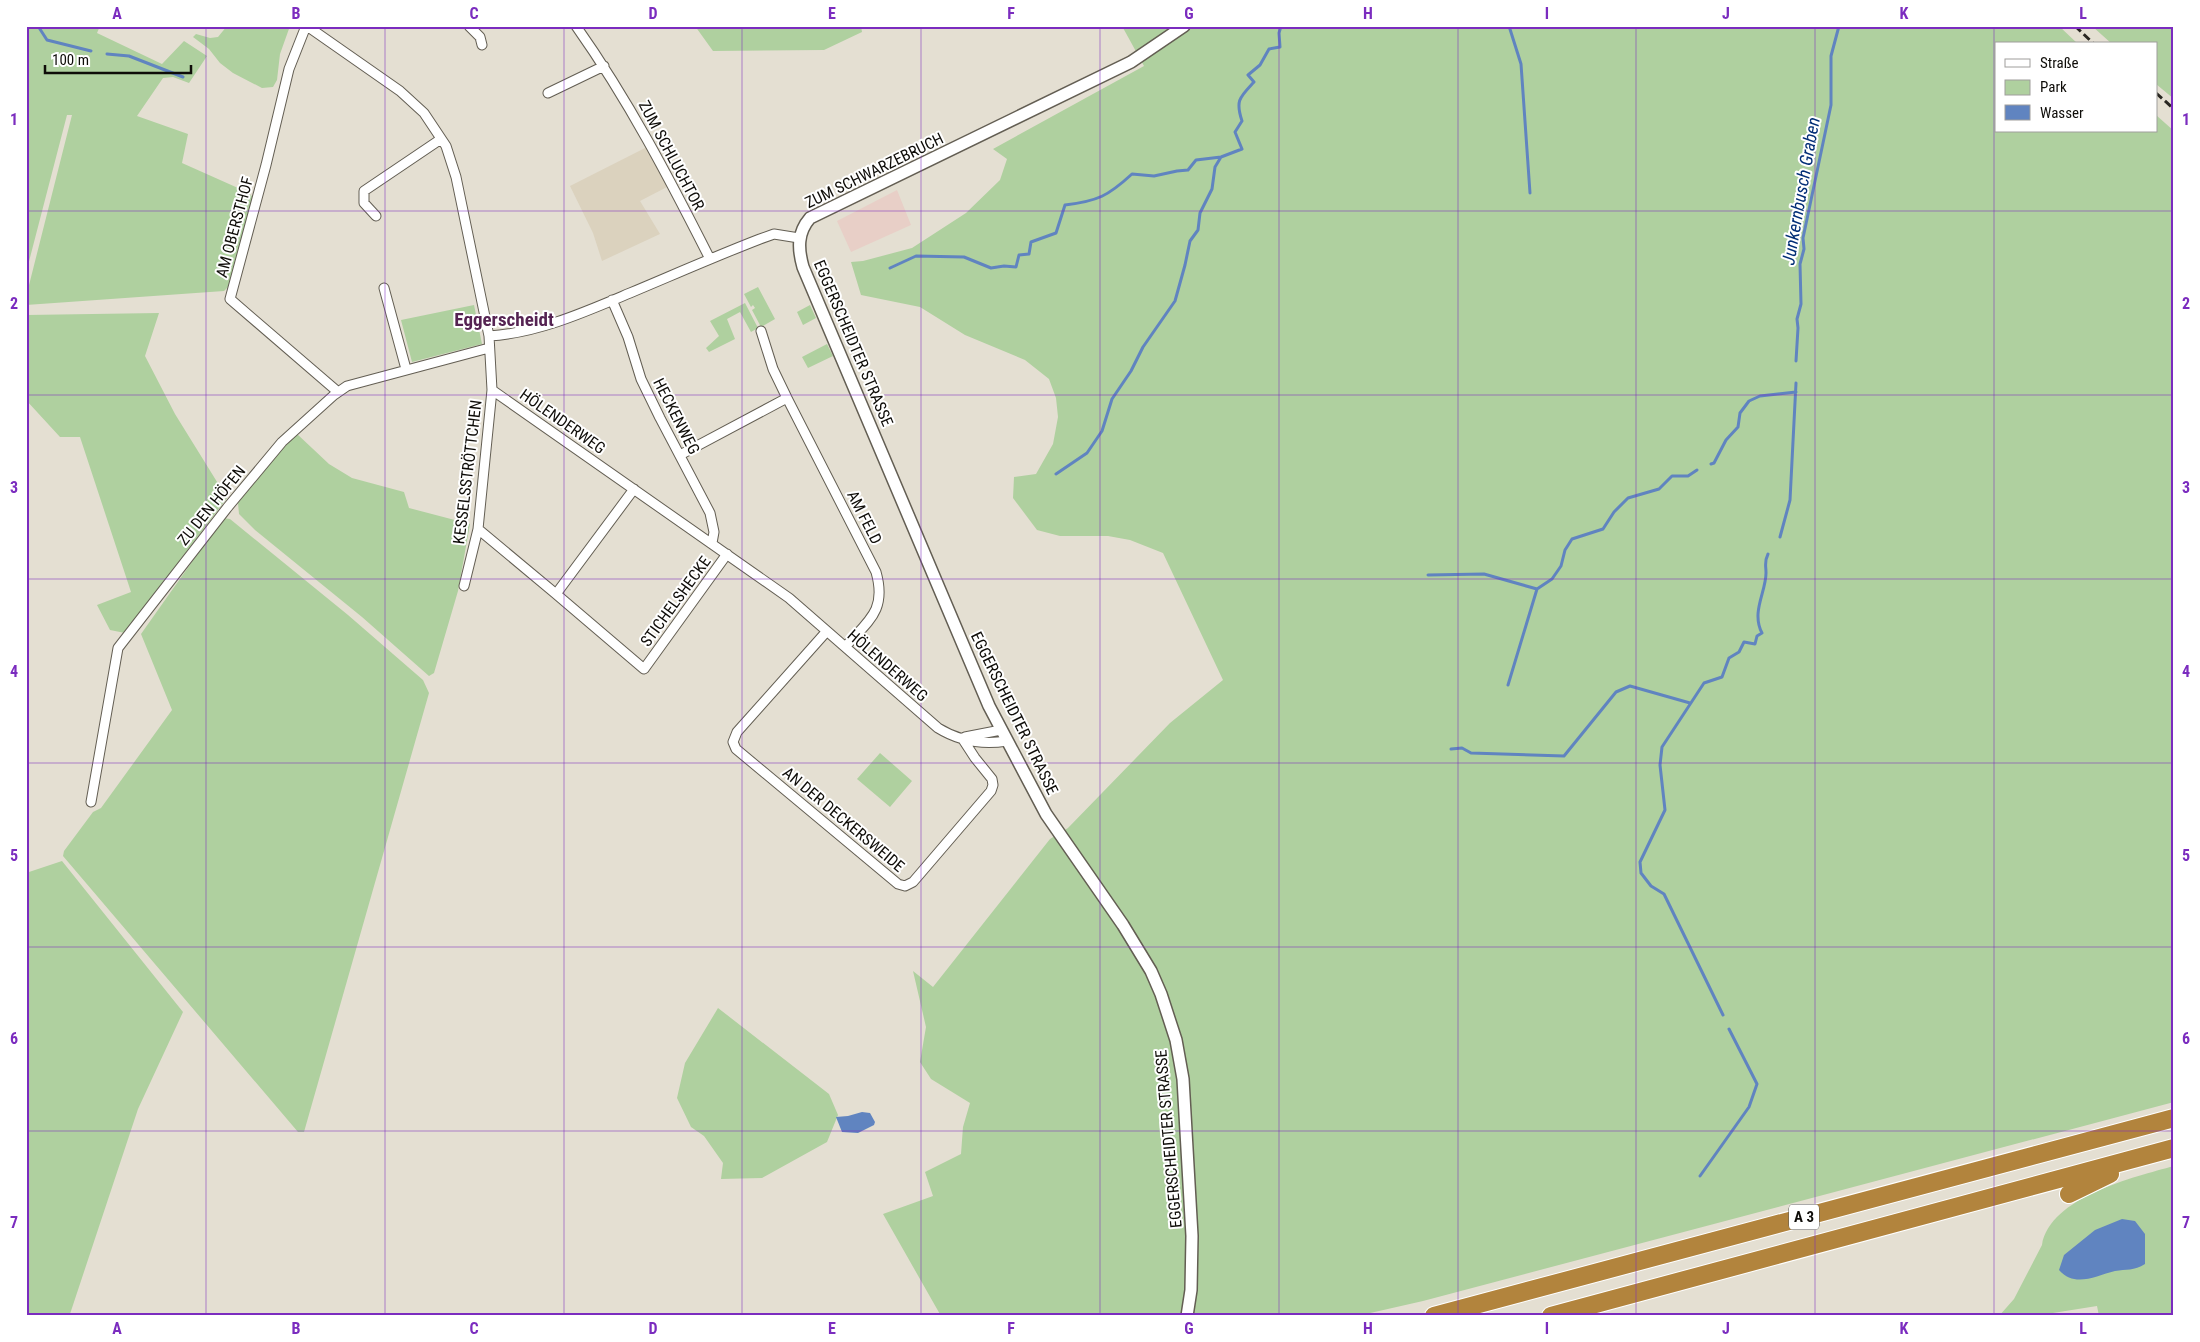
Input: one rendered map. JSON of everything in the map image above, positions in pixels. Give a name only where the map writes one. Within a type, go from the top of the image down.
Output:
[{"type":"highway","name":"A 3","points":[[1434,1316],[2174,1118]]},
{"type":"highway","name":"A 3","points":[[1551,1316],[2174,1148]]},
{"type":"highway","points":[[2068,1194],[2146,1156]]},
{"type":"street","points":[[306,26],[414,102],[424,113],[446,146],[456,177],[479,296],[489,336],[492,390]]},
{"type":"street","name":"AM OBERSTHOF","points":[[306,26],[289,69],[264,173],[230,299],[338,392]]},
{"type":"street","points":[[469,26],[480,37],[482,45]]},
{"type":"street","name":"ZUM SCHLUCHTOR","points":[[576,26],[604,66],[658,157],[710,259]]},
{"type":"street","name":"ZUM SCHWARZEBRUCH","points":[[799,238],[803,226],[810,218],[1130,62],[1184,26]]},
{"type":"street","points":[[548,93],[604,66]]},
{"type":"street","points":[[376,216],[364,203],[364,192],[441,139]]},
{"type":"street","points":[[489,336],[513,334],[547,325],[774,234],[799,238]]},
{"type":"street","name":"EGGERSCHEIDTER STRASSE","points":[[799,238],[799,253],[803,267],[947,608],[1007,741],[1046,814],[1123,925],[1151,971],[1161,994],[1176,1040],[1183,1079],[1192,1236],[1191,1290],[1187,1316]]},
{"type":"street","points":[[384,288],[406,369]]},
{"type":"street","name":"HECKENWEG","points":[[612,300],[628,337],[642,378],[660,418],[710,513],[714,532],[712,544]]},
{"type":"street","name":"AM FELD","points":[[761,331],[773,369],[876,572],[880,586],[876,611],[845,647]]},
{"type":"street","name":"ZU DEN HÖFEN","points":[[91,802],[118,648],[227,508],[282,442],[347,386],[489,348]]},
{"type":"street","name":"HÖLENDERWEG","points":[[492,390],[789,598],[933,724],[951,735],[982,744],[1007,741]]},
{"type":"street","name":"KESSELSSTRÖTTCHEN","points":[[464,586],[478,529],[492,390]]},
{"type":"street","points":[[680,455],[787,398]]},
{"type":"street","points":[[556,594],[634,489]]},
{"type":"street","name":"STICHELSHECKE","points":[[478,529],[644,669],[727,554]]},
{"type":"street","name":"AN DER DECKERSWEIDE","points":[[827,631],[737,732],[733,742],[736,749],[901,886],[912,882],[991,791],[992,779],[962,738]]},
{"type":"street","points":[[962,738],[1002,730]]},
{"type":"shaded area","points":[[647,147],[667,187],[640,201],[660,234],[602,261],[593,233],[570,186]]},
{"type":"shaded area","points":[[897,190],[911,225],[851,252],[837,221]]},
{"type":"green space","points":[[26,26],[100,26],[97,33],[162,64],[184,41],[207,56],[189,83],[173,77],[163,78],[137,116],[188,134],[182,163],[247,192],[253,197],[230,285],[224,291],[26,305],[26,297],[72,115],[67,115],[26,273]]},
{"type":"green space","points":[[227,26],[290,26],[280,54],[277,80],[273,87],[262,88],[233,73],[220,63],[209,49],[193,37],[196,34],[210,38],[218,37]]},
{"type":"green space","points":[[695,26],[861,26],[862,32],[824,50],[713,51]]},
{"type":"green space","points":[[1122,26],[2059,26],[2076,42],[1995,42],[1995,132],[2158,132],[2158,117],[2174,131],[2174,1102],[1423,1301],[1357,1316],[941,1316],[883,1214],[933,1196],[925,1172],[961,1154],[963,1127],[970,1103],[931,1079],[920,1062],[926,1027],[913,971],[933,987],[1050,839],[1068,828],[1170,723],[1223,680],[1163,553],[1130,540],[1108,536],[1060,536],[1037,530],[1013,498],[1014,477],[1036,474],[1053,444],[1058,417],[1056,398],[1049,379],[1025,360],[965,335],[920,307],[861,295],[851,262],[863,261],[912,248],[966,213],[1000,180],[1007,159],[993,149],[1144,66]]},
{"type":"green space","points":[[2092,26],[2174,26],[2174,99],[2158,86],[2158,42],[2110,42]]},
{"type":"green space","points":[[758,287],[775,319],[761,327],[752,310],[755,308],[753,305],[751,307],[744,294]]},
{"type":"green space","points":[[745,303],[758,328],[751,332],[740,312],[727,319],[735,339],[709,352],[706,348],[719,336],[710,321]]},
{"type":"green space","points":[[474,305],[482,344],[412,362],[401,320]]},
{"type":"green space","points":[[810,305],[816,318],[803,325],[797,312]]},
{"type":"green space","points":[[159,313],[145,356],[175,414],[227,498],[125,633],[110,630],[97,605],[131,592],[80,437],[60,437],[26,400],[26,315]]},
{"type":"green space","points":[[827,344],[833,356],[808,368],[802,357]]},
{"type":"green space","points":[[296,433],[329,464],[352,478],[404,492],[409,508],[470,524],[458,591],[434,673],[429,676],[362,617],[255,530],[239,514],[238,503],[285,443]]},
{"type":"green space","points":[[223,518],[230,519],[348,615],[423,680],[429,693],[304,1132],[298,1132],[63,856],[64,851],[93,812],[101,808],[172,710],[141,634]]},
{"type":"green space","points":[[880,753],[912,781],[890,807],[857,779]]},
{"type":"green space","points":[[62,861],[183,1012],[138,1109],[70,1314],[80,1316],[26,1316],[26,873]]},
{"type":"green space","points":[[718,1008],[829,1094],[838,1115],[827,1142],[762,1178],[721,1179],[723,1163],[704,1136],[691,1127],[677,1098],[685,1063]]},
{"type":"green space","points":[[2174,1166],[2174,1316],[2099,1316],[2097,1306],[2034,1316],[1999,1316],[2014,1299],[2042,1245],[2048,1228],[2060,1214],[2077,1202],[2117,1183]]},
{"type":"water","points":[[862,1112],[870,1113],[875,1122],[874,1125],[858,1133],[842,1132],[836,1117]]},
{"type":"water","points":[[2122,1219],[2135,1221],[2145,1234],[2145,1264],[2134,1269],[2115,1271],[2093,1278],[2078,1280],[2065,1275],[2059,1270],[2064,1255],[2095,1230]]},
{"type":"waterway","points":[[38,26],[47,40],[91,51]]},
{"type":"waterway","points":[[890,268],[916,256],[964,257],[991,268],[1016,267],[1019,255],[1029,254],[1031,242],[1056,233],[1065,205],[1086,202],[1102,196],[1116,188],[1132,174],[1154,176],[1188,170],[1196,160],[1221,157],[1242,149],[1235,132],[1242,121],[1239,108],[1240,99],[1254,82],[1248,75],[1260,65],[1269,49],[1280,47],[1279,33],[1281,26]]},
{"type":"waterway","points":[[1509,26],[1521,64],[1530,193]]},
{"type":"waterway","name":"Junkernbusch Graben","points":[[1796,361],[1797,319],[1801,304],[1800,264],[1804,249],[1803,238],[1831,105],[1831,56],[1839,26]]},
{"type":"waterway","points":[[107,54],[129,56],[183,77]]},
{"type":"waterway","points":[[1056,474],[1087,453],[1102,431],[1112,399],[1131,371],[1143,347],[1175,301],[1190,241],[1198,230],[1200,213],[1212,189],[1215,167],[1221,157]]},
{"type":"waterway","name":"Junkernbusch Graben","points":[[1780,537],[1790,500],[1796,383]]},
{"type":"waterway","points":[[1711,464],[1714,463],[1726,440],[1738,427],[1740,413],[1749,401],[1760,396],[1796,392]]},
{"type":"waterway","points":[[1508,685],[1537,589],[1552,579],[1561,566],[1565,550],[1572,539],[1603,529],[1614,512],[1628,498],[1659,489],[1672,476],[1688,476],[1697,470]]},
{"type":"waterway","name":"Junkernbusch Graben","points":[[1723,1015],[1664,894],[1651,886],[1641,873],[1640,862],[1665,810],[1660,765],[1662,747],[1704,683],[1722,677],[1729,658],[1739,652],[1744,642],[1755,644],[1757,636],[1762,633],[1759,625],[1758,610],[1765,580],[1768,554]]},
{"type":"waterway","points":[[1428,575],[1484,574],[1537,589]]},
{"type":"waterway","points":[[1451,749],[1462,748],[1471,753],[1564,756],[1616,692],[1630,686],[1690,703]]},
{"type":"waterway","name":"Junkernbusch Graben","points":[[1700,1176],[1749,1107],[1757,1084],[1729,1029]]},
{"type":"railway","points":[[2075,26],[2092,42]]},
{"type":"railway","points":[[2158,95],[2174,109]]},
{"type":"district","name":"Eggerscheidt","points":[[504,319]]}]
